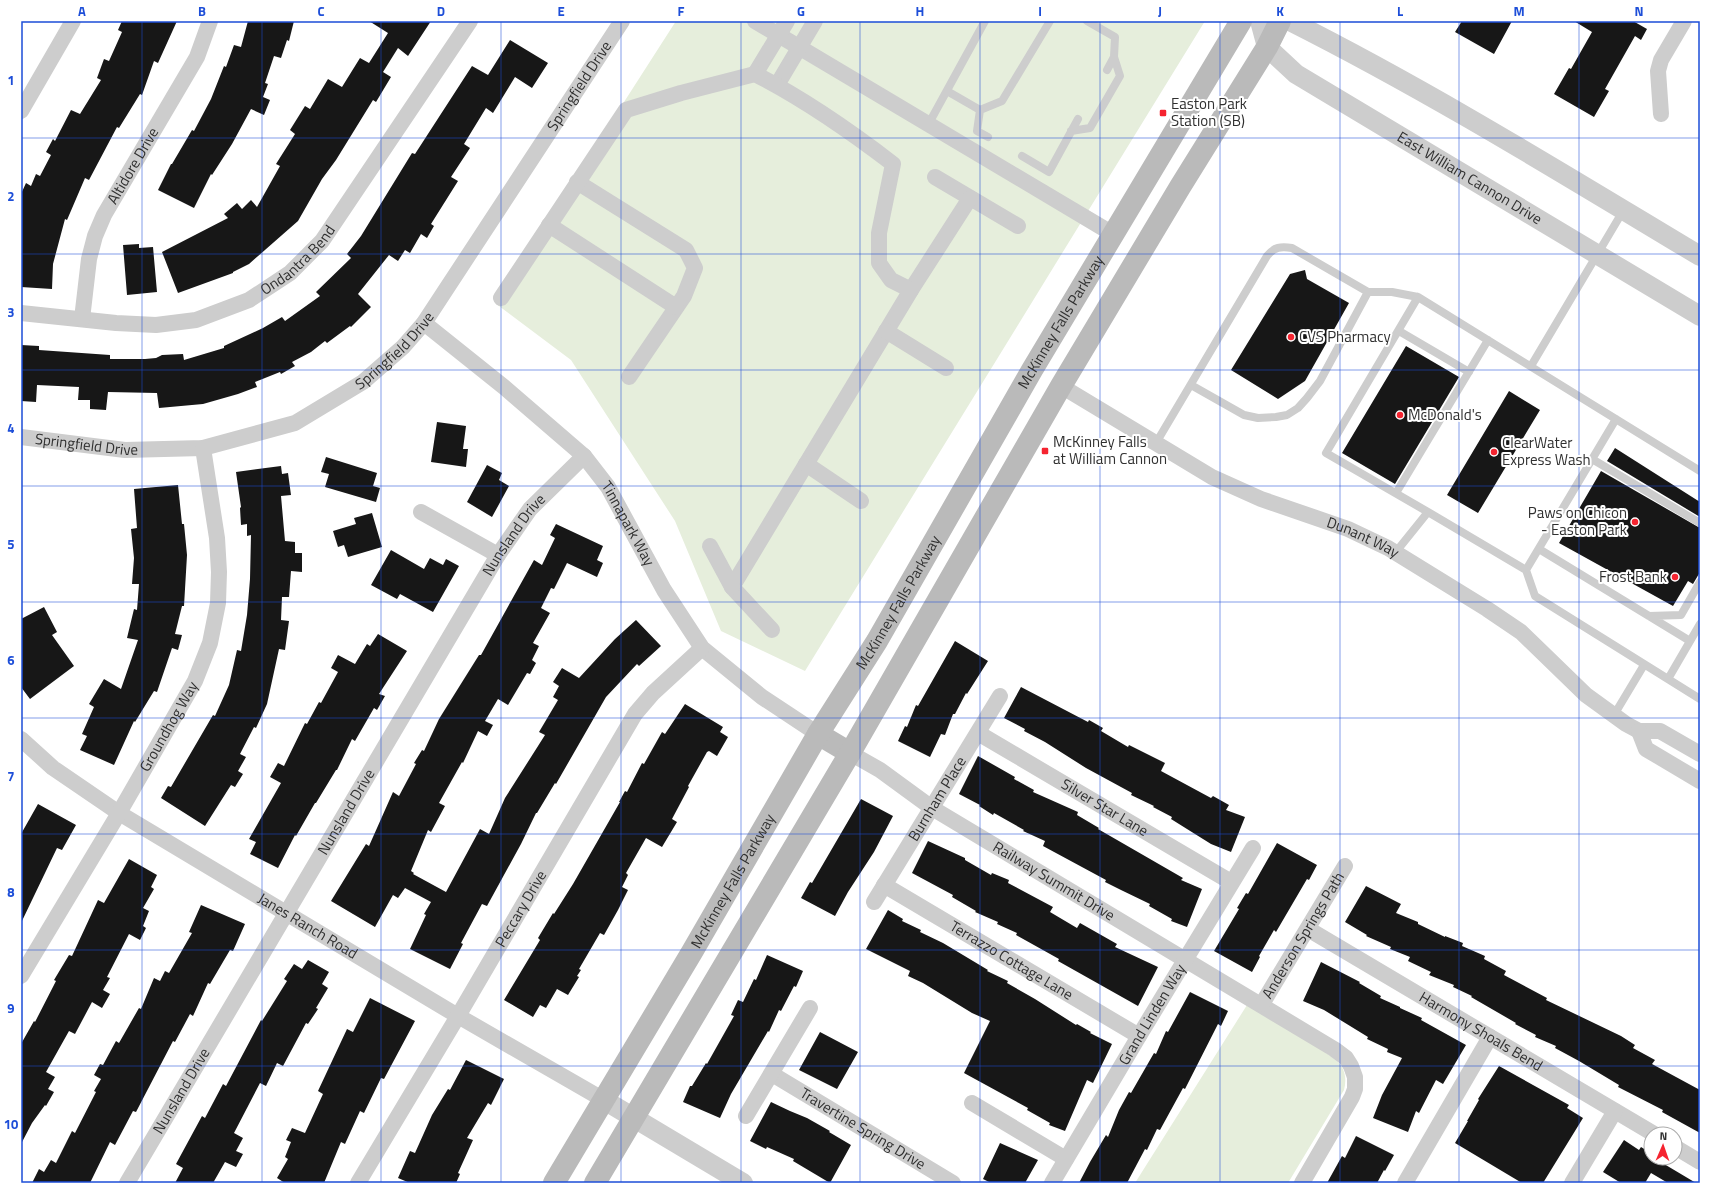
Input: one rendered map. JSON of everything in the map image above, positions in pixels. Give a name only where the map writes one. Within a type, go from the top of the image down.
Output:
[{"type":"main road","name":"McKinney Falls Parkway","points":[[554,1183],[818,734],[877,641],[1032,370],[1241,21]]},
{"type":"main road","points":[[595,1183],[850,752],[1061,386],[1180,187],[1267,47],[1280,21]]},
{"type":"main road","points":[[818,734],[850,752]]},
{"type":"street","points":[[21,111],[73,21]]},
{"type":"street","name":"Altidore Drive","points":[[82,320],[89,259],[95,236],[104,215],[197,57],[210,21]]},
{"type":"street","name":"Ondantra Bend","points":[[21,313],[82,320],[156,325],[196,320],[249,300],[290,273],[322,241],[470,21]]},
{"type":"street","name":"Springfield Drive","points":[[21,437],[125,450],[203,448],[296,423],[363,382],[403,347],[424,323],[622,21]]},
{"type":"street","points":[[755,21],[1113,234]]},
{"type":"street","points":[[756,74],[787,21]]},
{"type":"street","points":[[777,85],[815,21]]},
{"type":"street","points":[[1260,21],[1267,47]]},
{"type":"street","points":[[1290,21],[1423,91],[1700,256]]},
{"type":"street","points":[[1661,114],[1658,71],[1661,60],[1684,21]]},
{"type":"street","name":"East William Cannon Drive","points":[[1267,47],[1296,74],[1700,316]]},
{"type":"street","points":[[501,298],[626,110],[681,93],[756,74],[777,85],[831,120],[894,164],[879,232],[879,263],[891,280],[911,290]]},
{"type":"street","points":[[935,177],[1018,226]]},
{"type":"street","points":[[578,182],[686,250],[695,268],[684,296],[629,377]]},
{"type":"street","points":[[732,586],[911,290],[970,198]]},
{"type":"street","points":[[549,225],[676,307]]},
{"type":"street","name":"Tinnapark Way","points":[[424,323],[504,387],[584,456],[608,487],[664,590],[702,648],[762,697],[818,734]]},
{"type":"street","points":[[886,331],[946,368]]},
{"type":"street","name":"Dunant Way","points":[[1061,386],[1212,477],[1261,499],[1348,529],[1395,553],[1486,608],[1521,632],[1570,680],[1614,715],[1639,731]]},
{"type":"street","name":"Groundhog Way","points":[[21,976],[119,813],[194,681],[210,643],[218,603],[219,572],[217,538],[203,448]]},
{"type":"street","name":"Nunsland Drive","points":[[127,1183],[288,913],[498,555],[530,509],[584,456]]},
{"type":"street","points":[[806,464],[861,501]]},
{"type":"street","points":[[421,512],[498,555]]},
{"type":"street","points":[[710,546],[732,586],[772,630]]},
{"type":"street","name":"Peccary Drive","points":[[358,1183],[635,714],[653,693],[702,648]]},
{"type":"street","name":"Burnham Place","points":[[874,902],[1000,696]]},
{"type":"street","points":[[1700,754],[1660,731],[1639,731],[1646,749],[1700,781]]},
{"type":"street","name":"Silver Star Lane","points":[[978,733],[1231,882]]},
{"type":"street","name":"Janes Ranch Road","points":[[21,739],[53,768],[119,813],[458,1016],[604,1100]]},
{"type":"street","name":"Railway Summit Drive","points":[[850,752],[880,770],[932,808],[1262,1004],[1346,1058],[1352,1066],[1355,1077],[1355,1089],[1352,1097],[1302,1183]]},
{"type":"street","name":"Grand Linden Way","points":[[1052,1183],[1231,882],[1253,848]]},
{"type":"street","name":"Anderson Springs Path","points":[[1262,1004],[1345,866]]},
{"type":"street","name":"Terrazzo Cottage Lane","points":[[884,885],[1139,1036]]},
{"type":"street","name":"Harmony Shoals Bend","points":[[1308,929],[1643,1128]]},
{"type":"street","points":[[746,1116],[810,1008]]},
{"type":"street","points":[[1405,1183],[1490,1037]]},
{"type":"street","name":"Travertine Spring Drive","points":[[772,1074],[953,1183]]},
{"type":"street","points":[[604,1100],[743,1183]]},
{"type":"street","points":[[972,1103],[1066,1159]]},
{"type":"street","points":[[1572,1183],[1615,1111]]},
{"type":"street","points":[[1683,1152],[1700,1162]]},
{"type":"lane","points":[[928,125],[985,21]]},
{"type":"lane","points":[[980,110],[1002,101],[1050,21]]},
{"type":"lane","points":[[1071,131],[1090,128],[1120,76],[1114,57],[1115,37],[1087,21]]},
{"type":"lane","points":[[1107,70],[1114,57]]},
{"type":"lane","points":[[947,91],[980,110]]},
{"type":"lane","points":[[980,110],[978,131],[988,137]]},
{"type":"lane","points":[[1022,156],[1050,172],[1078,119]]},
{"type":"lane","points":[[1531,366],[1624,210]]},
{"type":"lane","points":[[1156,443],[1272,250],[1278,247],[1292,248],[1368,292],[1392,292],[1418,298],[1700,471]]},
{"type":"lane","points":[[1191,385],[1244,415],[1258,418],[1287,415],[1298,408],[1320,381],[1368,292]]},
{"type":"lane","points":[[1418,298],[1326,453],[1526,570],[1535,596],[1700,699]]},
{"type":"lane","points":[[1398,331],[1469,372]]},
{"type":"lane","points":[[1396,493],[1488,340]]},
{"type":"lane","points":[[1526,570],[1616,419]]},
{"type":"lane","points":[[1592,459],[1700,523]]},
{"type":"lane","points":[[1395,553],[1428,512]]},
{"type":"lane","points":[[1539,549],[1690,642]]},
{"type":"lane","points":[[1648,616],[1681,615],[1700,582]]},
{"type":"lane","points":[[1668,679],[1700,624]]},
{"type":"lane","points":[[1614,715],[1644,664]]},
{"type":"green space","points":[[676,21],[1205,21],[805,671],[721,631],[675,521],[571,360],[495,303]]},
{"type":"green space","points":[[1247,1005],[1326,1053],[1342,1067],[1344,1073],[1344,1090],[1288,1183],[1135,1183]]},
{"type":"building","points":[[122,21],[177,21],[158,63],[154,61],[142,95],[140,94],[119,128],[117,127],[89,180],[85,178],[67,220],[65,219],[53,264],[52,289],[21,287],[21,194],[26,183],[31,186],[36,174],[40,176],[51,155],[46,152],[53,139],[55,141],[71,110],[80,114],[101,80],[97,78],[104,59],[109,61],[122,32],[118,30]]},
{"type":"building","points":[[248,21],[294,21],[289,41],[287,40],[281,58],[274,56],[265,83],[268,84],[263,97],[270,100],[264,115],[251,109],[232,144],[212,175],[211,174],[194,208],[158,190],[171,164],[192,130],[194,131],[211,99],[224,66],[226,67],[234,45],[241,47]]},
{"type":"building","points":[[369,21],[431,21],[408,56],[398,48],[383,72],[391,77],[376,102],[373,100],[336,160],[322,179],[298,221],[249,264],[233,273],[178,293],[162,252],[228,218],[224,214],[237,203],[242,209],[251,200],[257,207],[280,166],[276,164],[295,134],[290,130],[305,106],[310,109],[328,79],[342,87],[360,58],[369,63],[388,33]]},
{"type":"building","points":[[1462,21],[1512,21],[1494,54],[1455,32]]},
{"type":"building","points":[[1574,21],[1633,21],[1647,29],[1641,40],[1635,36],[1605,89],[1609,91],[1594,117],[1554,94],[1569,68],[1571,69],[1592,32]]},
{"type":"building","points":[[510,40],[548,63],[532,88],[515,77],[493,113],[486,108],[464,144],[470,148],[451,177],[458,181],[431,224],[434,226],[427,238],[421,234],[410,253],[405,250],[398,261],[389,255],[358,294],[371,307],[351,327],[350,326],[327,343],[325,341],[311,352],[292,362],[295,366],[281,374],[280,372],[255,382],[257,387],[203,404],[159,408],[157,393],[108,392],[106,410],[90,409],[90,400],[78,400],[79,387],[37,385],[36,402],[21,401],[21,345],[39,346],[39,350],[110,355],[110,359],[145,359],[156,358],[162,355],[183,354],[184,360],[224,348],[224,346],[263,328],[282,317],[285,321],[320,296],[316,292],[351,258],[347,254],[361,236],[412,153],[415,154],[472,66],[488,75]]},
{"type":"building","points":[[139,244],[139,248],[153,247],[157,292],[127,295],[123,245]]},
{"type":"building","name":"CVS Pharmacy","points":[[1305,270],[1307,279],[1349,303],[1305,381],[1278,399],[1231,370],[1290,274]]},
{"type":"building","name":"McDonald's","points":[[1406,346],[1459,377],[1395,484],[1342,453]]},
{"type":"building","name":"ClearWater Express Wash","points":[[1509,391],[1540,410],[1478,513],[1447,495]]},
{"type":"building","points":[[437,422],[466,426],[463,449],[468,449],[466,467],[431,462]]},
{"type":"building","points":[[1615,448],[1700,502],[1700,517],[1607,461]]},
{"type":"building","points":[[326,457],[377,473],[373,486],[380,488],[376,502],[325,487],[329,474],[321,472]]},
{"type":"building","points":[[487,465],[502,473],[499,480],[509,486],[492,517],[467,502]]},
{"type":"building","points":[[281,466],[282,474],[288,473],[291,495],[281,496],[285,541],[295,542],[295,553],[302,553],[302,572],[291,571],[289,597],[282,597],[281,620],[289,621],[285,650],[279,649],[267,704],[256,728],[254,727],[240,754],[246,757],[238,771],[243,774],[235,787],[231,785],[205,826],[161,798],[168,786],[171,787],[213,715],[215,716],[229,685],[237,650],[241,651],[247,615],[251,535],[247,536],[247,524],[241,525],[241,507],[236,472]]},
{"type":"building","name":"Paws on Chicon - Easton Park","points":[[1601,471],[1700,528],[1700,572],[1693,584],[1688,581],[1673,606],[1559,543]]},
{"type":"building","points":[[178,485],[187,555],[184,606],[182,606],[175,634],[182,635],[178,650],[172,648],[157,692],[154,691],[135,722],[134,721],[114,765],[80,750],[87,736],[82,734],[94,707],[89,704],[104,679],[121,689],[138,640],[127,638],[134,609],[137,610],[139,584],[132,584],[134,558],[131,529],[137,528],[134,489]]},
{"type":"building","points":[[372,513],[382,547],[348,557],[344,545],[338,547],[333,531],[356,524],[354,518]]},
{"type":"building","points":[[556,524],[603,546],[597,560],[603,563],[597,577],[567,563],[554,589],[551,588],[541,608],[550,613],[533,643],[539,646],[532,660],[536,663],[530,674],[527,673],[508,705],[498,699],[485,721],[493,725],[487,736],[478,731],[463,763],[462,762],[439,803],[445,806],[431,832],[428,830],[411,871],[414,873],[413,874],[446,892],[480,829],[489,834],[505,798],[545,735],[539,732],[558,700],[553,697],[559,686],[553,682],[562,668],[579,678],[615,639],[636,620],[661,646],[639,666],[637,664],[606,697],[556,784],[555,783],[536,813],[487,906],[482,904],[461,943],[463,944],[450,969],[410,949],[426,915],[424,914],[431,902],[405,888],[398,898],[393,895],[375,927],[331,901],[366,844],[369,846],[393,792],[399,796],[416,764],[414,763],[422,750],[424,751],[439,719],[479,655],[481,655],[534,560],[542,565],[555,538],[550,535]]},
{"type":"building","points":[[391,550],[424,569],[430,558],[443,565],[446,559],[459,566],[433,612],[400,594],[397,599],[371,585]]},
{"type":"building","points":[[44,607],[57,632],[52,635],[74,666],[30,699],[21,687],[21,619]]},
{"type":"building","points":[[378,634],[407,651],[379,694],[385,696],[377,710],[374,708],[355,741],[352,739],[337,770],[315,803],[296,836],[295,835],[278,868],[250,854],[256,842],[249,839],[281,783],[270,777],[278,763],[284,766],[305,723],[307,724],[319,702],[321,703],[338,672],[331,668],[338,655],[355,664],[367,644],[370,646]]},
{"type":"building","points":[[955,641],[988,661],[967,694],[966,693],[955,714],[953,714],[945,735],[941,734],[930,757],[898,741],[905,726],[907,727],[916,705],[918,706]]},
{"type":"building","points":[[1021,687],[1088,722],[1089,720],[1103,728],[1101,731],[1128,747],[1129,745],[1165,763],[1161,771],[1211,798],[1213,796],[1229,805],[1226,810],[1245,817],[1231,852],[1211,844],[1171,819],[1172,817],[1153,807],[1154,806],[1131,795],[1132,793],[1086,768],[1045,742],[1024,731],[1025,729],[1004,718]]},
{"type":"building","points":[[685,704],[723,727],[720,732],[728,737],[717,756],[709,751],[707,752],[672,819],[677,822],[662,847],[646,838],[626,873],[628,875],[622,887],[628,890],[604,935],[600,933],[579,969],[581,970],[577,976],[579,977],[568,995],[557,989],[546,1008],[540,1005],[533,1017],[504,1000],[540,940],[538,938],[573,884],[625,791],[627,792],[642,763],[644,764],[662,732],[665,734]]},
{"type":"building","points":[[978,756],[1015,777],[1014,779],[1034,790],[1033,792],[1078,812],[1077,815],[1099,828],[1098,829],[1183,878],[1181,880],[1202,889],[1187,927],[1171,921],[1172,919],[1149,906],[1150,904],[1105,882],[1106,880],[1043,846],[1045,841],[1023,831],[1024,830],[994,813],[993,815],[979,806],[980,805],[959,794]]},
{"type":"building","points":[[861,799],[893,816],[874,852],[848,892],[835,916],[801,898],[810,882],[812,883]]},
{"type":"building","points":[[38,804],[76,825],[62,850],[57,848],[21,923],[21,834]]},
{"type":"building","points":[[928,841],[965,858],[965,860],[991,875],[992,873],[1009,880],[1008,883],[1053,907],[1050,912],[1077,928],[1080,923],[1117,944],[1115,947],[1158,967],[1138,1006],[1058,961],[1059,959],[1016,935],[1017,933],[997,924],[998,922],[975,912],[976,911],[952,897],[953,895],[912,873]]},
{"type":"building","points":[[1277,843],[1317,865],[1309,880],[1307,879],[1276,932],[1274,930],[1259,956],[1260,957],[1252,972],[1214,951],[1239,909],[1237,908],[1246,893],[1248,894]]},
{"type":"building","points":[[129,859],[157,875],[151,887],[154,889],[143,908],[149,911],[143,926],[146,928],[140,940],[129,934],[107,977],[110,978],[103,990],[110,994],[102,1008],[92,1002],[75,1034],[69,1031],[46,1072],[55,1077],[48,1089],[54,1092],[46,1106],[45,1105],[32,1123],[21,1144],[21,1044],[34,1021],[35,1022],[56,981],[54,980],[69,955],[72,956],[98,900],[104,903]]},
{"type":"building","points":[[1366,886],[1401,904],[1396,913],[1418,922],[1418,924],[1445,937],[1463,943],[1462,946],[1485,956],[1484,959],[1506,971],[1504,975],[1547,998],[1546,1000],[1621,1036],[1635,1045],[1633,1048],[1655,1060],[1652,1064],[1700,1090],[1700,1133],[1662,1112],[1663,1110],[1618,1087],[1619,1085],[1555,1048],[1556,1046],[1535,1037],[1536,1035],[1515,1024],[1516,1023],[1471,997],[1472,996],[1453,987],[1454,985],[1429,975],[1431,972],[1408,961],[1410,957],[1390,949],[1391,947],[1366,936],[1367,935],[1345,922]]},
{"type":"building","points":[[201,905],[245,924],[233,951],[230,950],[210,984],[208,983],[193,1016],[190,1014],[175,1042],[173,1041],[136,1112],[133,1111],[115,1145],[110,1142],[90,1183],[32,1183],[39,1169],[44,1172],[51,1160],[56,1163],[72,1131],[75,1133],[101,1079],[94,1075],[100,1064],[103,1065],[116,1041],[119,1043],[139,1008],[141,1009],[154,978],[160,981],[165,971],[169,973],[192,933],[189,932]]},
{"type":"building","points":[[888,910],[903,919],[902,921],[921,930],[920,932],[943,943],[988,970],[987,971],[1008,981],[1007,983],[1076,1025],[1077,1024],[1091,1032],[1090,1033],[1112,1044],[1093,1083],[1087,1080],[1065,1131],[1049,1125],[1050,1123],[1027,1110],[1028,1108],[964,1073],[990,1021],[972,1013],[923,983],[908,976],[910,971],[866,949]]},
{"type":"building","points":[[767,955],[803,971],[796,987],[794,986],[781,1011],[779,1010],[769,1032],[768,1031],[731,1094],[720,1118],[683,1102],[690,1086],[692,1086],[706,1063],[707,1064],[734,1016],[731,1015],[738,1000],[743,1002],[754,979],[756,980]]},
{"type":"building","points":[[308,960],[329,972],[322,984],[328,988],[316,1008],[318,1009],[308,1024],[306,1023],[283,1066],[277,1063],[266,1086],[260,1083],[234,1133],[243,1138],[236,1151],[243,1154],[236,1167],[225,1162],[213,1183],[175,1183],[183,1168],[176,1164],[202,1116],[205,1118],[223,1084],[226,1086],[261,1020],[262,1021],[287,981],[284,979],[294,964],[302,969]]},
{"type":"building","points":[[1321,962],[1360,982],[1359,983],[1381,996],[1380,998],[1422,1018],[1421,1020],[1466,1045],[1443,1084],[1436,1080],[1419,1113],[1416,1111],[1408,1132],[1373,1118],[1382,1095],[1402,1058],[1387,1052],[1388,1049],[1367,1039],[1368,1037],[1324,1010],[1303,1001]]},
{"type":"building","points":[[1190,992],[1228,1011],[1221,1026],[1218,1024],[1185,1089],[1183,1088],[1160,1130],[1157,1129],[1147,1150],[1145,1149],[1127,1183],[1079,1183],[1106,1135],[1108,1137],[1119,1110],[1129,1092],[1131,1093],[1154,1053],[1156,1054],[1166,1031],[1168,1032]]},
{"type":"building","points":[[370,998],[415,1021],[384,1079],[381,1078],[364,1113],[360,1111],[345,1144],[341,1142],[324,1183],[285,1183],[277,1178],[288,1159],[285,1157],[291,1142],[286,1140],[292,1128],[305,1133],[323,1094],[318,1091],[347,1029],[353,1032]]},
{"type":"building","points":[[820,1032],[858,1052],[837,1089],[799,1070]]},
{"type":"building","points":[[466,1060],[504,1079],[491,1105],[488,1103],[467,1138],[473,1140],[458,1173],[460,1174],[456,1183],[410,1183],[398,1178],[410,1151],[415,1153],[432,1115],[448,1089],[450,1090]]},
{"type":"building","points":[[1499,1066],[1569,1105],[1567,1108],[1583,1118],[1543,1183],[1522,1183],[1455,1143],[1479,1100],[1478,1099]]},
{"type":"building","points":[[771,1102],[807,1118],[851,1145],[830,1183],[793,1161],[794,1159],[767,1147],[766,1149],[750,1141]]},
{"type":"building","points":[[1356,1136],[1394,1155],[1385,1171],[1384,1170],[1377,1183],[1327,1183],[1342,1156],[1345,1158]]},
{"type":"building","points":[[1624,1140],[1639,1150],[1641,1147],[1643,1148],[1643,1166],[1667,1166],[1696,1183],[1668,1183],[1651,1173],[1645,1183],[1621,1183],[1603,1172]]},
{"type":"building","points":[[1000,1143],[1038,1160],[1025,1183],[991,1183],[983,1179]]},
{"type":"place","name":"Easton Park Station (SB)","points":[[1163,113]]},
{"type":"place","name":"CVS Pharmacy","points":[[1291,337]]},
{"type":"place","name":"McDonald's","points":[[1400,415]]},
{"type":"place","name":"McKinney Falls at William Cannon","points":[[1045,451]]},
{"type":"place","name":"ClearWater Express Wash","points":[[1494,452]]},
{"type":"place","name":"Paws on Chicon - Easton Park","points":[[1635,522]]},
{"type":"place","name":"Frost Bank","points":[[1675,577]]}]
